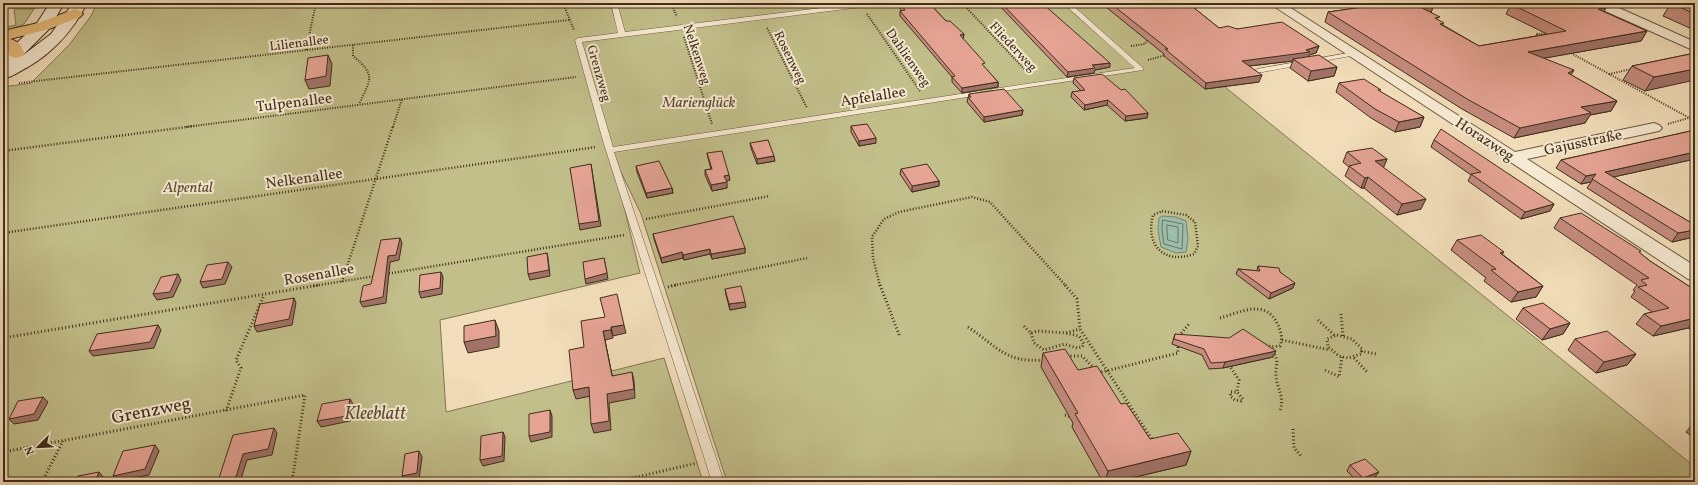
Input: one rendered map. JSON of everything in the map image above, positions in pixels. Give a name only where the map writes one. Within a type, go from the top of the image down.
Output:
[{"type":"highway","points":[[3,36],[43,26],[82,8]]},
{"type":"highway","points":[[3,42],[13,45],[16,54]]},
{"type":"street","points":[[3,65],[43,26],[57,3]]},
{"type":"street","name":"Horazweg","points":[[1275,3],[1695,275]]},
{"type":"street","points":[[1602,5],[1626,3]]},
{"type":"street","points":[[1602,5],[1695,47]]},
{"type":"street","points":[[3,74],[33,56],[56,39],[82,8]]},
{"type":"street","name":"Gajusstraße","points":[[1512,157],[1654,128]]},
{"type":"lane","points":[[3,6],[36,6],[57,3]]},
{"type":"lane","points":[[614,3],[622,34]]},
{"type":"lane","points":[[578,40],[877,3]]},
{"type":"lane","points":[[1066,3],[1138,67]]},
{"type":"lane","name":"Grenzweg","points":[[578,40],[610,148],[718,482]]},
{"type":"lane","points":[[1257,71],[1354,54]]},
{"type":"lane","name":"Apfelallee","points":[[610,148],[715,134],[1138,67]]},
{"type":"path","points":[[82,8],[121,3]]},
{"type":"path","points":[[306,50],[316,3]]},
{"type":"path","name":"Grenzweg","points":[[563,3],[578,40]]},
{"type":"path","name":"Nelkenweg","points":[[671,3],[715,134]]},
{"type":"path","name":"Fliederweg","points":[[962,3],[1038,84]]},
{"type":"path","name":"Dahlienweg","points":[[860,5],[927,101]]},
{"type":"path","name":"Rosenweg","points":[[762,18],[812,119]]},
{"type":"path","name":"Lilienallee","points":[[32,82],[569,20]]},
{"type":"path","points":[[1544,38],[1537,34],[1553,32]]},
{"type":"path","points":[[1117,48],[1145,44],[1147,38],[1155,37]]},
{"type":"path","points":[[354,45],[353,56],[367,68],[370,82],[359,105]]},
{"type":"path","points":[[1563,49],[1695,121]]},
{"type":"path","points":[[1138,67],[1151,63],[1148,60],[1163,57],[1161,56],[1166,55],[1163,52]]},
{"type":"path","points":[[1609,74],[1637,68]]},
{"type":"path","points":[[1624,70],[1631,74]]},
{"type":"path","name":"Tulpenallee","points":[[3,151],[589,76]]},
{"type":"path","points":[[342,282],[402,99]]},
{"type":"path","points":[[1654,128],[1695,116]]},
{"type":"path","name":"Nelkenallee","points":[[3,233],[376,179],[610,148]]},
{"type":"path","points":[[634,221],[770,196]]},
{"type":"path","points":[[900,337],[878,281],[873,258],[872,237],[884,220],[899,212],[972,197],[990,202],[1077,299],[1080,329],[1158,448]]},
{"type":"path","points":[[1162,211],[1179,213],[1186,215],[1195,222],[1197,231],[1197,251],[1190,256],[1173,257],[1158,248],[1151,238],[1150,223],[1153,215],[1157,212],[1162,211]]},
{"type":"path","name":"Rosenallee","points":[[3,338],[638,233]]},
{"type":"path","points":[[656,290],[807,258]]},
{"type":"path","points":[[226,411],[241,368],[236,360],[264,295]]},
{"type":"path","points":[[1220,318],[1235,315],[1254,308],[1266,309],[1274,317],[1282,340],[1280,346],[1271,347],[1258,342]]},
{"type":"path","points":[[1341,314],[1343,336]]},
{"type":"path","points":[[1318,320],[1334,336]]},
{"type":"path","points":[[1091,375],[1178,353],[1179,335],[1189,324]]},
{"type":"path","points":[[1024,326],[1031,333],[1034,344],[1044,350],[1064,344],[1077,348],[1082,347],[1084,341],[1079,336],[1066,333],[1037,331],[1031,333]]},
{"type":"path","points":[[968,327],[987,340],[999,351],[1015,361],[1028,362],[1047,360]]},
{"type":"path","points":[[1066,333],[1080,329]]},
{"type":"path","points":[[1330,350],[1326,343],[1327,339],[1334,336],[1343,336],[1352,339],[1358,344],[1361,351]]},
{"type":"path","points":[[1282,340],[1330,350],[1342,357],[1353,358],[1361,354],[1361,351]]},
{"type":"path","points":[[1271,347],[1278,362],[1276,375],[1283,402],[1280,410]]},
{"type":"path","points":[[1361,351],[1376,354]]},
{"type":"path","points":[[1060,358],[1073,355],[1082,356],[1092,364],[1098,373]]},
{"type":"path","points":[[1325,370],[1339,377],[1342,357]]},
{"type":"path","points":[[1353,358],[1368,373]]},
{"type":"path","points":[[1226,361],[1240,377],[1241,381],[1237,392]]},
{"type":"path","name":"Grenzweg","points":[[3,452],[305,396],[292,482]]},
{"type":"path","points":[[1125,410],[1132,409]]},
{"type":"path","points":[[1065,415],[1078,419]]},
{"type":"path","points":[[1293,429],[1294,448],[1302,457]]},
{"type":"path","points":[[42,482],[63,441]]},
{"type":"path","points":[[615,482],[711,460]]},
{"type":"green space","points":[[97,3],[1121,3],[1695,467],[1695,482],[727,482],[641,214],[610,149],[640,273],[440,320],[446,412],[664,358],[703,482],[3,482],[3,87],[31,83],[69,45],[91,16]]},
{"type":"green space","points":[[14,9],[34,9],[24,24],[3,32],[3,28],[16,25]]},
{"type":"water","points":[[1162,216],[1176,217],[1186,221],[1188,238],[1186,252],[1176,253],[1161,247],[1158,230],[1159,218]]},
{"type":"building","points":[[899,3],[929,3],[946,21],[950,21],[964,34],[960,35],[985,63],[982,64],[998,82],[962,88],[952,77],[955,76],[900,11],[905,10]]},
{"type":"building","points":[[1001,3],[1042,3],[1110,63],[1092,65],[1095,68],[1068,72]]},
{"type":"building","points":[[1110,3],[1188,3],[1219,28],[1228,26],[1237,29],[1282,22],[1319,46],[1306,50],[1310,52],[1242,61],[1262,75],[1206,83],[1165,49],[1168,49]]},
{"type":"building","points":[[1377,3],[1435,3],[1418,6],[1440,17],[1435,18],[1444,23],[1440,24],[1479,46],[1566,31],[1511,4],[1518,3],[1596,3],[1606,8],[1598,9],[1647,31],[1528,52],[1574,70],[1568,73],[1617,101],[1581,107],[1591,113],[1520,128],[1467,99],[1328,12],[1377,5]]},
{"type":"building","points":[[1671,3],[1695,3],[1695,14]]},
{"type":"building","points":[[1695,53],[1695,69],[1654,77],[1632,66]]},
{"type":"building","points":[[328,55],[326,76],[305,80],[308,58]]},
{"type":"building","points":[[1319,55],[1337,67],[1311,71],[1293,59]]},
{"type":"building","points":[[1102,74],[1121,90],[1125,89],[1148,113],[1126,116],[1108,100],[1085,105],[1072,92],[1085,90],[1074,78]]},
{"type":"building","points":[[1364,79],[1381,90],[1378,90],[1424,117],[1399,122],[1375,109],[1339,83]]},
{"type":"building","points":[[1004,89],[1023,110],[984,117],[968,97],[971,97],[969,94]]},
{"type":"building","points":[[867,124],[876,138],[859,141],[851,126]]},
{"type":"building","points":[[1441,129],[1554,204],[1525,212],[1471,174],[1481,172],[1434,140]]},
{"type":"building","points":[[1695,130],[1695,152],[1605,172],[1695,225],[1695,230],[1678,233],[1592,179],[1596,174],[1586,176],[1561,160]]},
{"type":"building","points":[[768,140],[774,156],[757,159],[750,143]]},
{"type":"building","points":[[1372,148],[1387,159],[1375,161],[1426,199],[1402,204],[1368,177],[1365,178],[1349,166],[1361,163],[1347,152]]},
{"type":"building","points":[[722,151],[729,175],[724,176],[727,182],[711,185],[705,170],[712,169],[707,153]]},
{"type":"building","points":[[659,161],[672,188],[646,193],[636,166]]},
{"type":"building","points":[[591,164],[599,221],[579,224],[570,168]]},
{"type":"building","points":[[927,164],[939,181],[912,186],[901,169]]},
{"type":"building","points":[[1581,213],[1641,251],[1639,252],[1650,261],[1695,290],[1695,318],[1661,326],[1644,314],[1669,308],[1638,287],[1647,285],[1641,280],[1649,278],[1560,218]]},
{"type":"building","points":[[733,216],[745,248],[711,254],[710,249],[683,255],[682,252],[661,258],[653,234]]},
{"type":"building","points":[[1481,235],[1504,252],[1500,253],[1543,286],[1518,292],[1491,270],[1496,269],[1457,240]]},
{"type":"building","points":[[400,238],[396,255],[388,256],[383,297],[360,302],[363,286],[371,284],[381,240]]},
{"type":"building","points":[[547,253],[549,270],[528,274],[527,257]]},
{"type":"building","points":[[604,258],[607,273],[585,279],[583,262]]},
{"type":"building","points":[[228,262],[222,279],[200,282],[207,265]]},
{"type":"building","points":[[1258,266],[1279,268],[1280,272],[1295,283],[1271,293],[1238,269],[1260,271]]},
{"type":"building","points":[[441,272],[440,288],[419,292],[420,275]]},
{"type":"building","points":[[178,274],[170,292],[153,294],[161,277]]},
{"type":"building","points":[[741,286],[745,302],[729,304],[725,289]]},
{"type":"building","points":[[617,294],[624,325],[611,327],[611,330],[603,331],[612,376],[632,372],[634,389],[607,394],[609,421],[591,424],[589,387],[573,390],[569,350],[584,347],[581,321],[605,317],[600,298]]},
{"type":"building","points":[[294,298],[289,319],[254,326],[260,304]]},
{"type":"building","points":[[1543,303],[1570,323],[1550,329],[1523,308]]},
{"type":"building","points":[[495,320],[496,336],[464,342],[464,326]]},
{"type":"building","points":[[158,325],[150,342],[89,351],[97,334]]},
{"type":"building","points":[[1243,329],[1276,351],[1225,362],[1211,363],[1204,349],[1174,339],[1175,334],[1229,338]]},
{"type":"building","points":[[1607,331],[1636,354],[1604,362],[1575,339]]},
{"type":"building","points":[[1065,349],[1078,370],[1097,366],[1121,404],[1126,403],[1150,439],[1178,433],[1191,451],[1108,471],[1075,414],[1078,413],[1043,353]]},
{"type":"building","points":[[43,397],[34,414],[9,419],[18,401]]},
{"type":"building","points":[[350,399],[347,416],[317,421],[322,404]]},
{"type":"building","points":[[550,410],[550,432],[529,436],[529,414]]},
{"type":"building","points":[[274,428],[268,449],[243,454],[236,477],[218,481],[233,435]]},
{"type":"building","points":[[503,432],[502,456],[480,460],[481,436]]},
{"type":"building","points":[[155,445],[145,469],[113,476],[123,451]]},
{"type":"building","points":[[419,451],[417,473],[402,476],[405,454]]},
{"type":"building","points":[[1365,459],[1379,472],[1363,478],[1350,465]]},
{"type":"building","points":[[99,472],[95,482],[75,482],[78,476]]},
{"type":"park label","name":"Marienglück","points":[[699,102]]},
{"type":"park label","name":"Alpental","points":[[188,187]]},
{"type":"park label","name":"Kleeblatt","points":[[375,413]]}]
